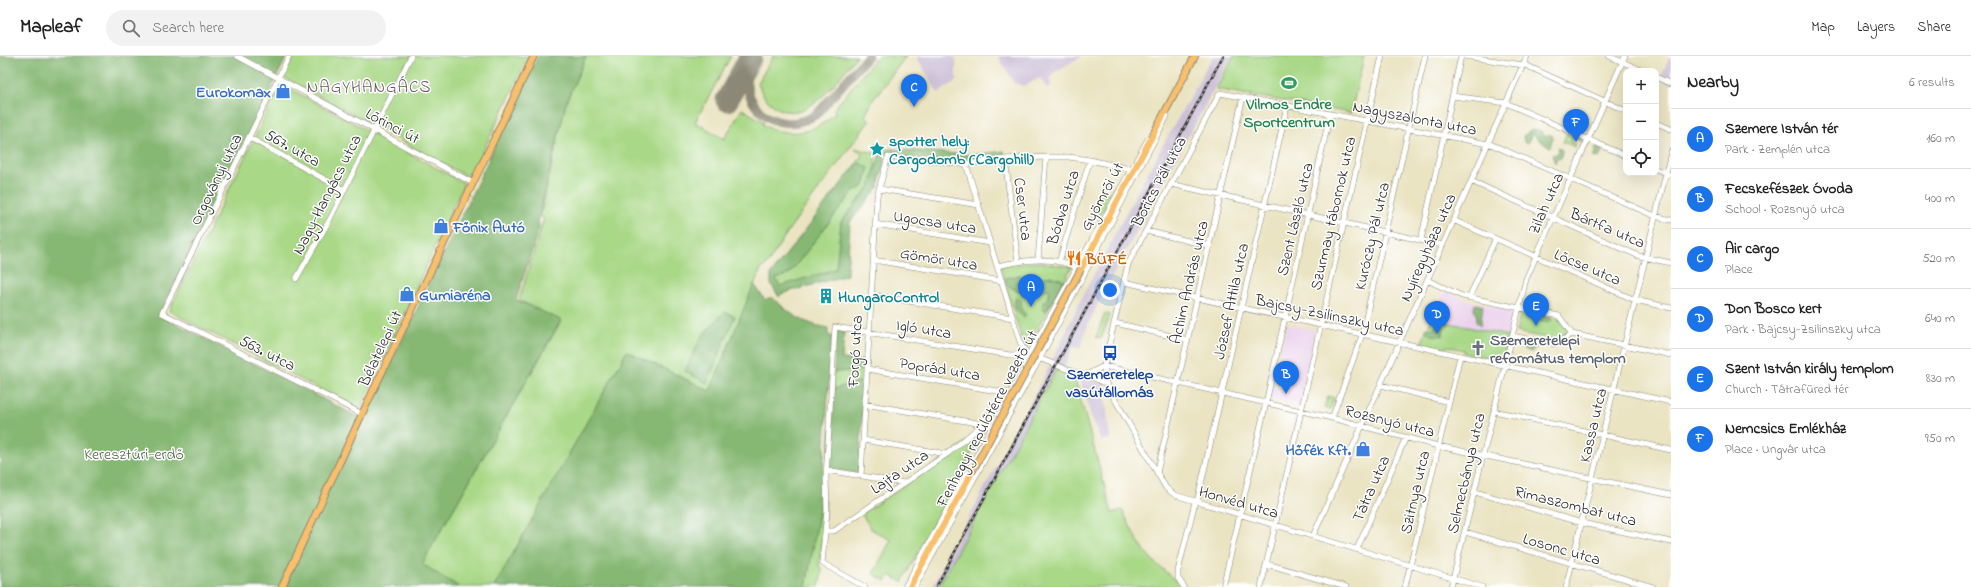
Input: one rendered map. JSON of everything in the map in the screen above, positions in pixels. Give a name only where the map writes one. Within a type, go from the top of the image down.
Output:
[{"type":"main road","name":"Bélatelepi út","points":[[282,587],[362,414],[534,56]]},
{"type":"main road","name":"Ferihegyi repülőtérre vezető út","points":[[1165,115],[1195,56]]},
{"type":"main road","name":"Ferihegyi repülőtérre vezető út","points":[[910,587],[1079,268],[1199,56]]},
{"type":"street","name":"Lőrinci út","points":[[236,56],[473,183]]},
{"type":"street","name":"Orgoványi utca","points":[[162,313],[250,138],[289,56]]},
{"type":"street","name":"Nagy-Hangács utca","points":[[296,279],[344,190],[411,56]]},
{"type":"street","name":"Szurmay tábornok utca","points":[[1261,587],[1382,56]]},
{"type":"street","name":"Kuróczy Pál utca","points":[[1332,418],[1362,335],[1425,56]]},
{"type":"street","points":[[1420,240],[1462,56],[1523,65],[1623,110]]},
{"type":"street","name":"Nyíregyháza utca","points":[[1313,536],[1527,56]]},
{"type":"street","points":[[1609,56],[1636,68]]},
{"type":"street","name":"Zilah utca","points":[[1505,366],[1526,279],[1569,179],[1625,56]]},
{"type":"street","points":[[1659,78],[1671,84]]},
{"type":"street","name":"Nagyszalonta utca","points":[[1220,93],[1488,144],[1655,216],[1671,220]]},
{"type":"street","name":"Borics Pál utca","points":[[1106,384],[1104,366],[1128,264],[1220,93]]},
{"type":"street","points":[[1452,96],[1506,103],[1623,155]]},
{"type":"street","name":"Áchim András utca","points":[[1157,472],[1222,194],[1243,97]]},
{"type":"street","name":"József Attila utca","points":[[1184,587],[1178,578],[1178,572],[1223,393],[1287,106]]},
{"type":"street","name":"Szent László utca","points":[[1223,587],[1266,404],[1330,114]]},
{"type":"street","name":"Gyömrői út","points":[[905,587],[1010,393],[1027,360],[1028,354],[1079,268],[1130,169],[1165,115]]},
{"type":"street","name":"Gyömrői út","points":[[1042,361],[1042,352],[1165,115]]},
{"type":"street","points":[[1659,124],[1671,129]]},
{"type":"street","name":"567. utca","points":[[250,138],[344,190]]},
{"type":"street","name":"Kassa utca","points":[[1566,587],[1655,216],[1669,174],[1671,152]]},
{"type":"street","points":[[1106,384],[1042,361],[1028,354],[1021,345],[966,164],[1046,156],[1090,160],[1130,169]]},
{"type":"street","points":[[1038,260],[1046,156]]},
{"type":"street","name":"Forgó utca","points":[[861,476],[876,196],[880,189],[888,157],[966,164]]},
{"type":"street","name":"Cser utca","points":[[1005,159],[1018,262]]},
{"type":"street","name":"Bódva utca","points":[[1058,262],[1090,160]]},
{"type":"street","points":[[1659,170],[1669,174]]},
{"type":"street","name":"Bártfa utca","points":[[1471,181],[1552,218],[1646,257],[1671,263]]},
{"type":"street","points":[[1171,184],[1222,194],[1264,205],[1442,245]]},
{"type":"street","points":[[880,189],[979,205]]},
{"type":"street","name":"Lőcse utca","points":[[1453,220],[1495,240],[1635,300],[1671,308]]},
{"type":"street","name":"Ugocsa utca","points":[[875,224],[990,243]]},
{"type":"street","points":[[1146,231],[1210,246]]},
{"type":"street","points":[[1469,298],[1495,240]]},
{"type":"street","name":"Gömör utca","points":[[873,260],[1002,280]]},
{"type":"street","points":[[998,266],[1038,260],[1058,262],[1079,268]]},
{"type":"street","points":[[1427,280],[1469,298],[1559,316],[1572,334],[1671,355]]},
{"type":"street","name":"Bajcsy-Zsilinszky utca","points":[[1124,282],[1671,402]]},
{"type":"street","points":[[870,295],[1013,318]]},
{"type":"street","name":"563. utca","points":[[162,313],[362,414]]},
{"type":"street","points":[[1115,323],[1188,340]]},
{"type":"street","name":"Igló utca","points":[[826,470],[834,327],[1010,355],[1020,356],[1028,354]]},
{"type":"street","points":[[1512,336],[1556,344],[1572,334]]},
{"type":"street","points":[[1020,356],[1021,345]]},
{"type":"street","points":[[916,587],[1031,373],[1042,361],[1042,352]]},
{"type":"street","name":"Igló utca","points":[[1020,356],[1027,360]]},
{"type":"street","name":"Szitnya utca","points":[[1405,587],[1460,356]]},
{"type":"street","points":[[1027,360],[1042,361]]},
{"type":"street","points":[[1086,376],[1104,366]]},
{"type":"street","name":"Rozsnyó utca","points":[[1104,366],[1332,418],[1438,446],[1671,496]]},
{"type":"street","name":"Selmecbánya utca","points":[[1451,587],[1505,366]]},
{"type":"street","name":"Poprád utca","points":[[867,369],[1010,393]]},
{"type":"street","name":"Honvéd utca","points":[[1106,384],[1169,492],[1179,497],[1482,587]]},
{"type":"street","points":[[1381,385],[1449,402]]},
{"type":"street","points":[[864,404],[983,424],[991,427]]},
{"type":"street","points":[[1494,411],[1671,450]]},
{"type":"street","name":"Lajta utca","points":[[826,531],[834,531],[947,454],[983,424]]},
{"type":"street","name":"Tátra utca","points":[[1357,549],[1406,437]]},
{"type":"street","points":[[862,440],[947,454]]},
{"type":"street","points":[[863,587],[822,563],[826,531],[826,470],[904,483]]},
{"type":"street","name":"Rimaszombat utca","points":[[1475,492],[1582,523],[1671,542]]},
{"type":"street","name":"Losonc utca","points":[[1465,532],[1653,587]]},
{"type":"street","points":[[1267,564],[1346,587]]},
{"type":"shaded area","points":[[919,56],[952,56],[956,59],[956,77],[958,80],[938,93],[917,58]]},
{"type":"shaded area","points":[[998,56],[1082,56],[1055,72],[1050,79],[1051,86],[1047,88],[1040,78],[1024,86],[1014,83]]},
{"type":"shaded area","points":[[1213,56],[1232,56],[1107,286],[1088,324],[1081,348],[1073,347],[1063,369],[1058,366],[938,587],[932,587],[1050,365],[1084,293],[1149,170]]},
{"type":"shaded area","points":[[1671,56],[1671,84],[1660,79]]},
{"type":"shaded area","points":[[1445,291],[1469,301],[1515,309],[1513,318],[1510,318],[1509,321],[1512,322],[1508,336],[1432,319]]},
{"type":"shaded area","points":[[1287,324],[1315,330],[1299,406],[1270,399],[1272,386],[1281,388],[1283,376],[1275,374]]},
{"type":"shaded area","points":[[1080,377],[1093,379],[1104,385],[1110,439],[1101,441],[1091,417]]},
{"type":"green space","name":"Keresztúri-erdő","points":[[0,56],[287,56],[159,315],[364,420],[538,56],[586,56],[566,103],[538,220],[539,227],[516,300],[561,320],[422,564],[459,587],[0,587]]},
{"type":"green space","points":[[293,56],[529,56],[470,178],[283,77]]},
{"type":"green space","points":[[586,56],[731,56],[695,122],[724,139],[742,109],[764,122],[763,125],[782,132],[801,132],[819,126],[835,113],[834,109],[878,56],[906,56],[873,100],[865,116],[870,120],[790,228],[768,263],[760,271],[710,391],[627,351],[494,587],[459,587],[422,564],[561,321],[519,300],[544,218],[540,217],[566,103]]},
{"type":"green space","points":[[773,56],[857,56],[822,97],[811,105],[800,110],[788,111],[776,107],[769,102],[762,94],[758,83]]},
{"type":"green space","name":"Vilmos Endre Sportcentrum","points":[[1234,56],[1364,56],[1351,113],[1216,89]]},
{"type":"green space","points":[[281,84],[464,183],[360,410],[169,311]]},
{"type":"green space","points":[[1533,129],[1541,131],[1544,137],[1549,134],[1553,136],[1550,147],[1538,139],[1534,134],[1531,134],[1529,142],[1524,142],[1523,136]]},
{"type":"green space","points":[[1567,133],[1583,140],[1580,147],[1581,141],[1574,137],[1570,142],[1576,145],[1575,147],[1563,142]]},
{"type":"green space","points":[[1558,147],[1562,150],[1561,158],[1557,159],[1555,163],[1552,155],[1557,154]]},
{"type":"green space","points":[[1595,147],[1602,150],[1599,158],[1594,157]]},
{"type":"green space","points":[[854,148],[875,153],[875,169],[870,186],[841,222],[836,269],[780,286],[776,279],[789,274],[852,193],[864,186],[860,163],[855,166],[862,155]]},
{"type":"green space","points":[[890,149],[971,155],[1004,151],[1005,157],[966,163],[888,156],[886,151]]},
{"type":"green space","points":[[881,150],[885,154],[885,159],[878,188],[850,222],[847,275],[781,294],[779,297],[771,284],[771,274],[855,166],[860,163],[869,168],[864,186],[852,193],[789,274],[776,279],[780,286],[836,269],[841,222],[870,186]]},
{"type":"green space","points":[[1114,186],[1117,187],[1101,214],[1092,210],[1098,196],[1111,192]]},
{"type":"green space","points":[[1038,262],[1072,267],[1025,350],[1000,266]]},
{"type":"green space","points":[[1020,275],[1026,279],[1027,284],[1018,281],[1016,288],[1020,290],[1018,292],[1006,284],[1006,278]]},
{"type":"green space","points":[[1050,276],[1064,280],[1046,311],[1043,310],[1043,301],[1046,302],[1050,290],[1045,289],[1040,292],[1033,280]]},
{"type":"green space","points":[[754,284],[765,300],[772,297],[785,309],[804,321],[828,328],[828,335],[832,336],[821,501],[806,587],[494,587],[627,351],[710,391]]},
{"type":"green space","points":[[1016,297],[1021,300],[1021,309],[1026,315],[1023,317],[1016,308]]},
{"type":"green space","points":[[1475,304],[1483,306],[1480,326],[1476,322],[1477,317],[1474,309]]},
{"type":"green space","points":[[1521,311],[1561,320],[1568,333],[1556,340],[1516,332]]},
{"type":"green space","points":[[1532,311],[1544,314],[1545,317],[1552,320],[1547,323],[1541,320],[1529,319],[1528,315]]},
{"type":"green space","points":[[724,312],[735,316],[707,383],[685,371],[701,337]]},
{"type":"green space","points":[[1105,313],[1110,315],[1101,339],[1096,337]]},
{"type":"green space","points":[[1432,319],[1508,336],[1503,360],[1464,353],[1464,350],[1446,346],[1445,349],[1421,344]]},
{"type":"green space","points":[[1443,320],[1448,320],[1448,325],[1444,326],[1442,336],[1431,335],[1425,331],[1427,328],[1432,329]]},
{"type":"green space","points":[[836,331],[844,332],[842,359],[865,361],[864,370],[834,372]]},
{"type":"green space","points":[[1532,342],[1536,342],[1535,350],[1532,352],[1521,348],[1527,347]]},
{"type":"green space","points":[[1058,366],[1073,372],[1112,513],[1122,510],[1137,540],[1145,551],[1173,578],[1180,587],[938,587]]},
{"type":"green space","points":[[864,370],[864,381],[833,389],[834,372]]},
{"type":"green space","points":[[864,381],[859,474],[828,468],[833,389]]},
{"type":"green space","points":[[1328,396],[1334,398],[1330,410],[1324,408]]},
{"type":"green space","points":[[986,426],[902,582],[890,575],[886,581],[873,574],[891,540],[871,529],[862,514],[942,460]]},
{"type":"green space","points":[[821,501],[826,501],[819,565],[822,571],[819,587],[806,587]]},
{"type":"taxiway","points":[[751,56],[747,73],[747,88],[752,101],[761,112],[773,119],[786,123],[801,121],[817,114],[868,56]]},
{"type":"runway","points":[[727,100],[751,56]]},
{"type":"railway","points":[[936,587],[1223,56]]},
{"type":"place","name":"Vilmos Endre Sportcentrum","points":[[1289,83]]},
{"type":"place","name":"Eurokomax","points":[[283,91]]},
{"type":"place","name":"Air cargo","points":[[914,107]]},
{"type":"place","name":"Nemcsics Emlékház","points":[[1576,142]]},
{"type":"place","name":"spotter hely: Cargodomb (Cargohill)","points":[[877,149]]},
{"type":"place","name":"Főnix Autó","points":[[441,226]]},
{"type":"place","name":"BÜFÉ","points":[[1074,258]]},
{"type":"place","name":"Gumiaréna","points":[[407,294]]},
{"type":"place","name":"HungaroControl","points":[[826,296]]},
{"type":"place","name":"Szemere István tér","points":[[1031,307]]},
{"type":"place","name":"Szent István király templom","points":[[1536,326]]},
{"type":"place","name":"Don Bosco kert","points":[[1437,334]]},
{"type":"place","name":"Szemeretelepi református templom","points":[[1478,348]]},
{"type":"place","name":"Szemeretelep vasútállomás","points":[[1110,353]]},
{"type":"place","name":"Fecskefészek Óvoda","points":[[1286,394]]},
{"type":"place","name":"Hőfék Kft.","points":[[1363,449]]},
{"type":"district","name":"NAGYHANGÁCS","points":[[369,86]]}]
